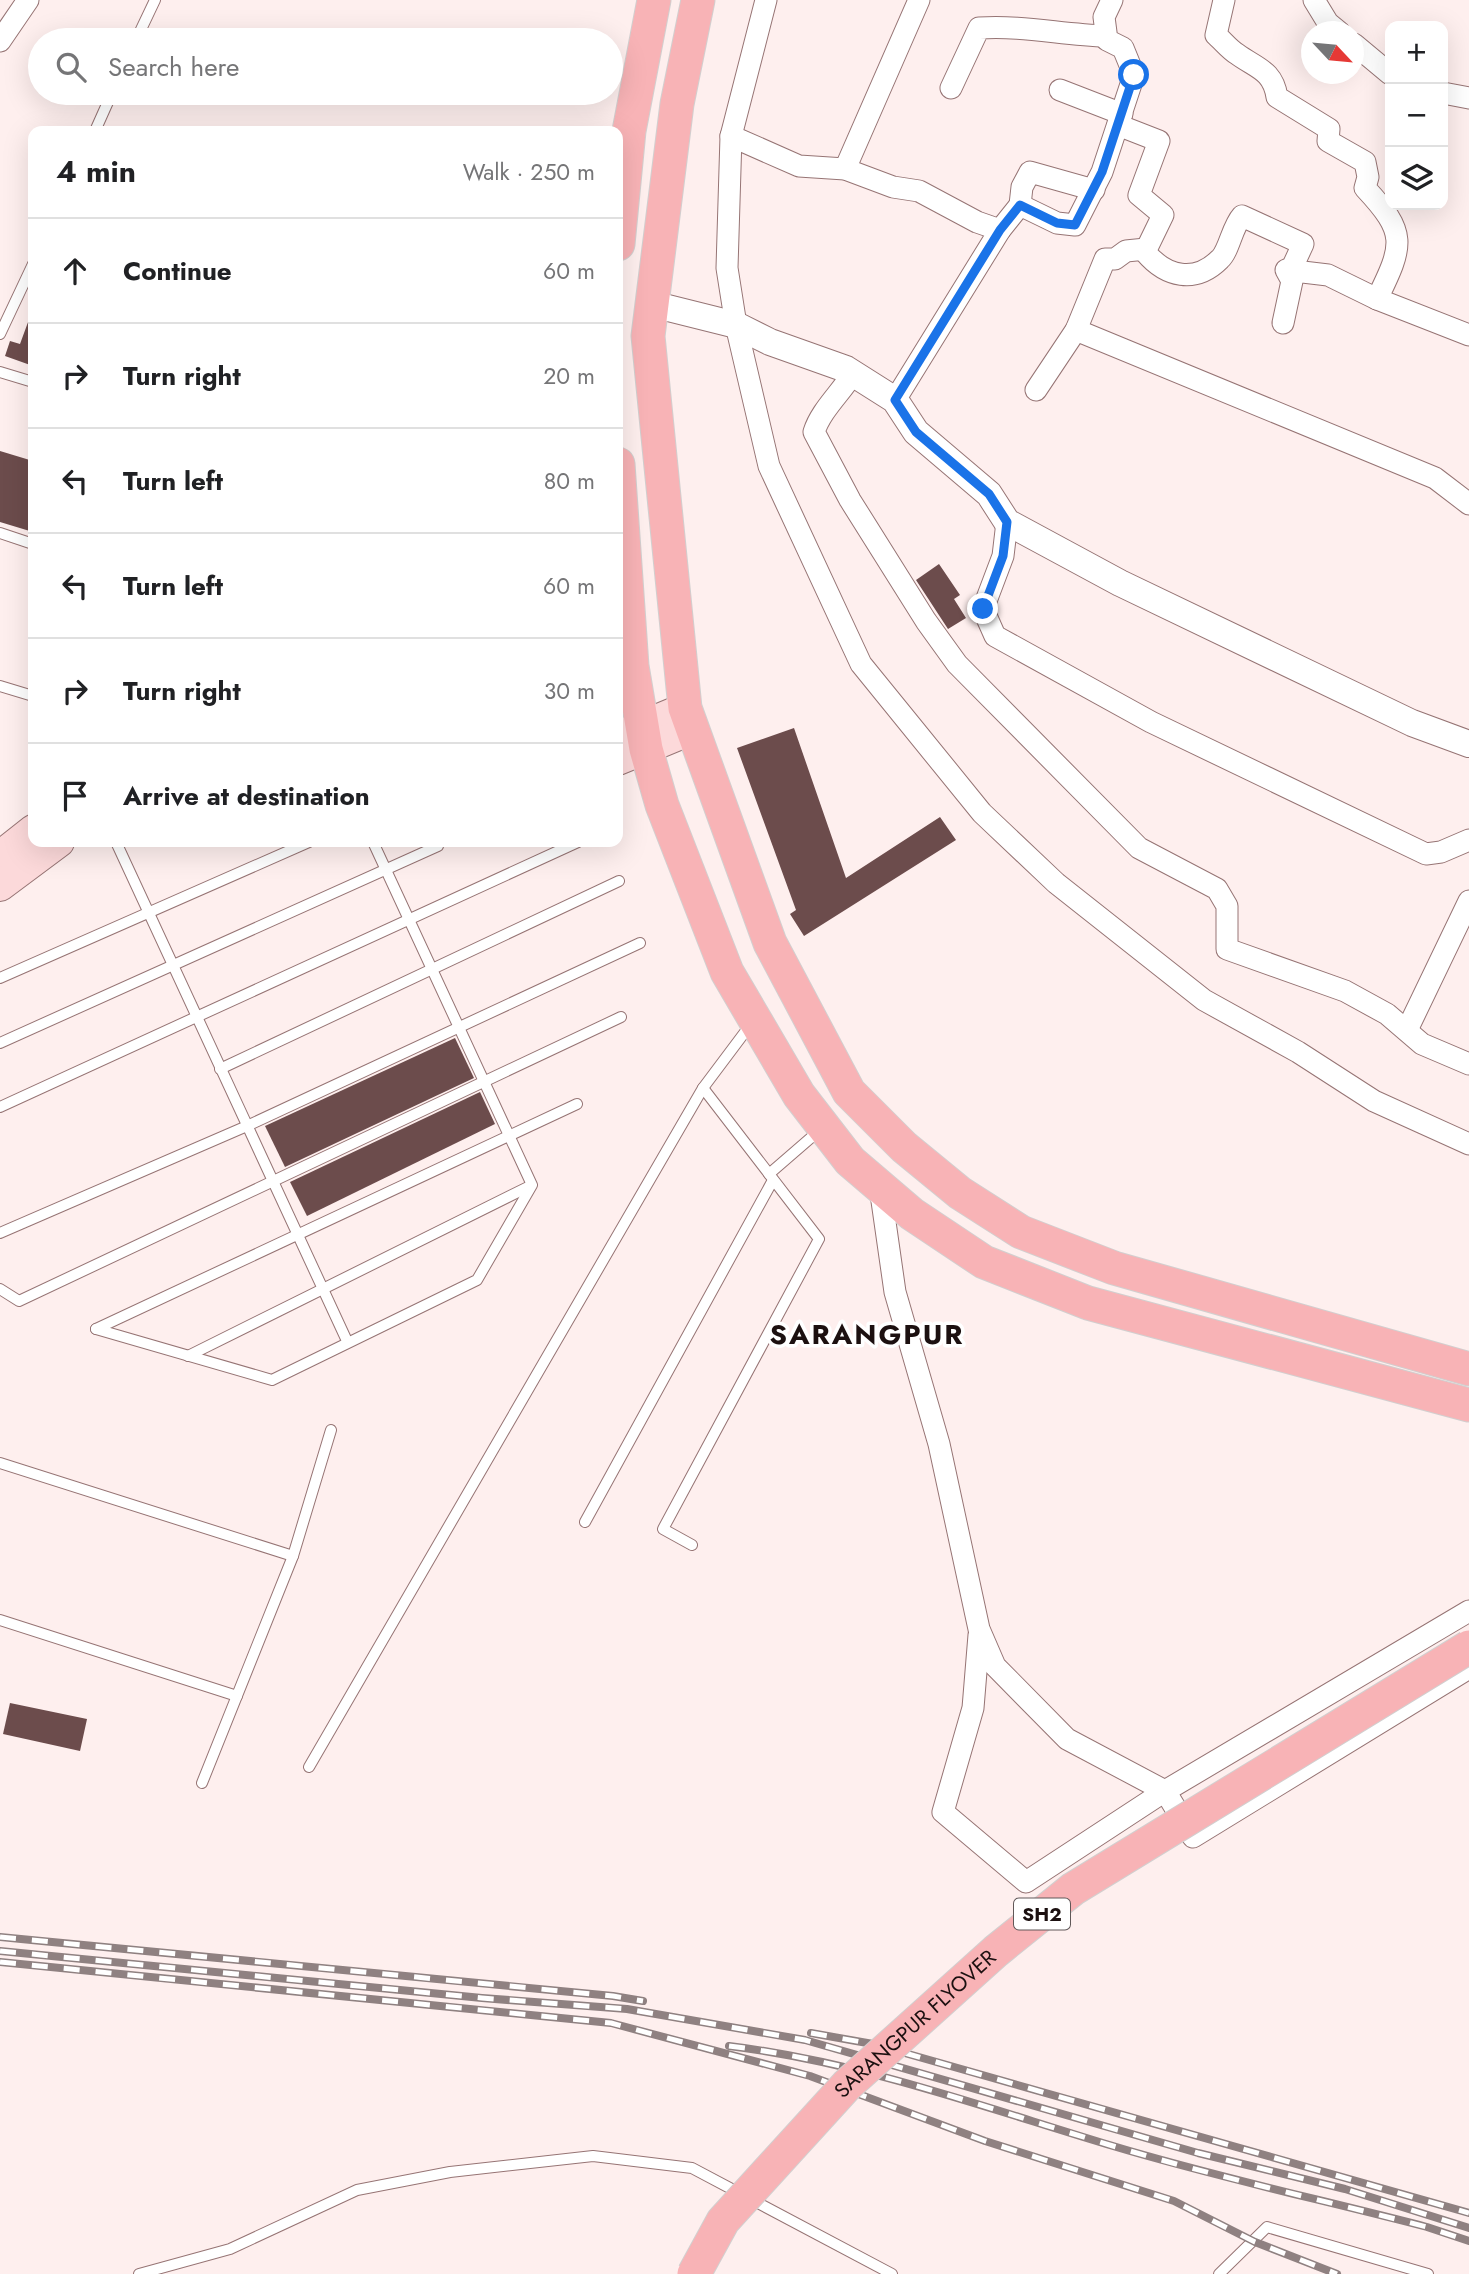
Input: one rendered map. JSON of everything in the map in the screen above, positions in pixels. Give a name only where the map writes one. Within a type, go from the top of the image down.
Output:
[{"type":"main road","points":[[623,137],[654,0]]},
{"type":"main road","points":[[698,0],[677,104],[648,336],[688,719],[770,943],[849,1092],[904,1147],[960,1193],[1021,1232],[1075,1255],[1469,1369]]},
{"type":"main road","points":[[623,536],[632,666],[631,743],[662,805],[727,972],[799,1095],[850,1161],[912,1214],[984,1262],[1088,1303],[1469,1405]]},
{"type":"main road","points":[[631,743],[688,719]]},
{"type":"main road","points":[[0,856],[28,834]]},
{"type":"main road","points":[[0,886],[52,847]]},
{"type":"main road","name":"SARANGPUR FLYOVER","points":[[694,2274],[723,2221],[847,2085],[996,1951],[1073,1889],[1469,1647]]},
{"type":"street","points":[[0,41],[28,0]]},
{"type":"street","points":[[766,0],[732,136],[727,268],[736,325],[769,466],[861,664],[982,813],[1056,883],[1204,1000],[1298,1052],[1374,1101],[1469,1144]]},
{"type":"street","points":[[845,169],[919,0]]},
{"type":"street","points":[[1020,205],[1057,223],[1075,225],[1094,190],[1134,75],[1123,48],[1107,40],[1104,16],[1112,0]]},
{"type":"street","points":[[1224,0],[1216,35],[1238,55],[1261,66],[1275,85],[1277,97],[1329,129],[1328,141],[1365,162],[1368,177],[1365,188],[1393,220],[1398,232],[1390,274],[1377,299]]},
{"type":"street","points":[[1314,0],[1327,21]]},
{"type":"street","points":[[951,88],[979,28],[1039,27],[1069,35],[1106,36]]},
{"type":"street","points":[[1364,53],[1385,70]]},
{"type":"street","points":[[1060,90],[1159,141],[1139,195],[1163,215],[1145,252],[1153,262],[1174,272],[1191,276],[1200,273],[1222,258],[1242,216],[1303,244],[1291,270]]},
{"type":"street","points":[[1448,94],[1469,98]]},
{"type":"street","points":[[732,136],[799,166],[845,169],[893,187],[919,191],[977,222],[1000,230]]},
{"type":"street","points":[[895,400],[1000,230],[1020,205],[1022,187],[1030,173],[1094,190]]},
{"type":"street","points":[[1036,390],[1076,330],[1105,259],[1115,260],[1126,251],[1146,248]]},
{"type":"street","points":[[1283,323],[1292,281],[1286,270],[1291,270],[1328,275],[1377,299],[1469,335]]},
{"type":"street","points":[[652,304],[736,325],[770,342],[853,373],[895,400],[916,432],[989,494],[1007,522],[1120,583],[1412,723],[1469,744]]},
{"type":"street","points":[[1076,330],[1435,478],[1469,504]]},
{"type":"street","points":[[853,373],[839,396],[818,419],[814,432],[850,500],[926,621],[957,664],[1139,848],[1217,889],[1227,906],[1227,949],[1345,991],[1387,1014],[1422,1044],[1469,1064]]},
{"type":"street","points":[[1007,522],[1003,556],[983,609],[986,622],[995,636],[1152,722],[1426,854],[1441,852],[1469,840]]},
{"type":"street","points":[[1407,1030],[1469,901]]},
{"type":"street","points":[[880,1187],[895,1292],[939,1444],[979,1629],[995,1666],[1060,1732],[1096,1756],[1165,1791],[1193,1837],[1469,1668]]},
{"type":"street","points":[[979,1629],[973,1708],[943,1812],[1026,1882],[1165,1791],[1469,1611]]},
{"type":"lane","points":[[142,28],[155,0]]},
{"type":"lane","points":[[96,126],[106,105]]},
{"type":"lane","points":[[0,334],[28,275]]},
{"type":"lane","points":[[0,372],[28,380]]},
{"type":"lane","points":[[0,533],[28,542]]},
{"type":"lane","points":[[0,686],[28,694]]},
{"type":"lane","points":[[118,847],[347,1341]]},
{"type":"lane","points":[[0,978],[298,847]]},
{"type":"lane","points":[[375,847],[532,1185]]},
{"type":"lane","points":[[0,1043],[436,847]]},
{"type":"lane","points":[[0,1107],[567,847]]},
{"type":"lane","points":[[220,1069],[433,971],[619,881]]},
{"type":"lane","points":[[0,1233],[247,1126],[640,943]]},
{"type":"lane","points":[[0,1289],[19,1301],[621,1017]]},
{"type":"lane","points":[[309,1767],[703,1088],[755,1019]]},
{"type":"lane","points":[[692,1545],[663,1529],[819,1240],[703,1088]]},
{"type":"lane","points":[[532,1185],[477,1280],[347,1341],[272,1380],[96,1329],[577,1104]]},
{"type":"lane","points":[[585,1522],[771,1177],[824,1127]]},
{"type":"lane","points":[[188,1356],[532,1185]]},
{"type":"lane","points":[[202,1783],[293,1556],[331,1430]]},
{"type":"lane","points":[[0,1463],[293,1556]]},
{"type":"lane","points":[[0,1620],[237,1696]]},
{"type":"lane","points":[[139,2274],[230,2249],[357,2190],[450,2172],[593,2156],[692,2168],[892,2274]]},
{"type":"lane","points":[[1219,2274],[1267,2227],[1428,2274]]},
{"type":"building","points":[[28,322],[28,364],[5,356],[10,341],[20,344]]},
{"type":"building","points":[[0,451],[28,459],[28,530],[0,522]]},
{"type":"building","points":[[939,564],[960,595],[954,599],[966,618],[948,629],[916,580]]},
{"type":"building","points":[[794,728],[846,878],[940,817],[956,840],[804,936],[790,914],[796,910],[737,748]]},
{"type":"building","points":[[455,1038],[474,1078],[285,1167],[265,1126]]},
{"type":"building","points":[[480,1092],[495,1124],[307,1216],[290,1182]]},
{"type":"building","points":[[10,1703],[87,1719],[80,1751],[3,1734]]},
{"type":"railway","points":[[0,1937],[643,2001]]},
{"type":"railway","points":[[0,1951],[482,1998],[627,2009],[805,2040],[1198,2153],[1345,2189],[1469,2228]]},
{"type":"railway","points":[[0,1962],[611,2023],[810,2076],[985,2141],[1174,2201],[1255,2242],[1337,2274]]},
{"type":"railway","points":[[811,2033],[873,2044],[1469,2213]]},
{"type":"railway","points":[[729,2046],[778,2053],[875,2075],[1152,2157],[1427,2227],[1469,2241]]},
{"type":"district","name":"SARANGPUR","points":[[867,1334]]},
{"type":"route","points":[[983,609],[1003,556],[1007,522],[989,494],[916,432],[895,400],[1000,230],[1020,205],[1057,223],[1075,225],[1102,172],[1134,75]]}]
